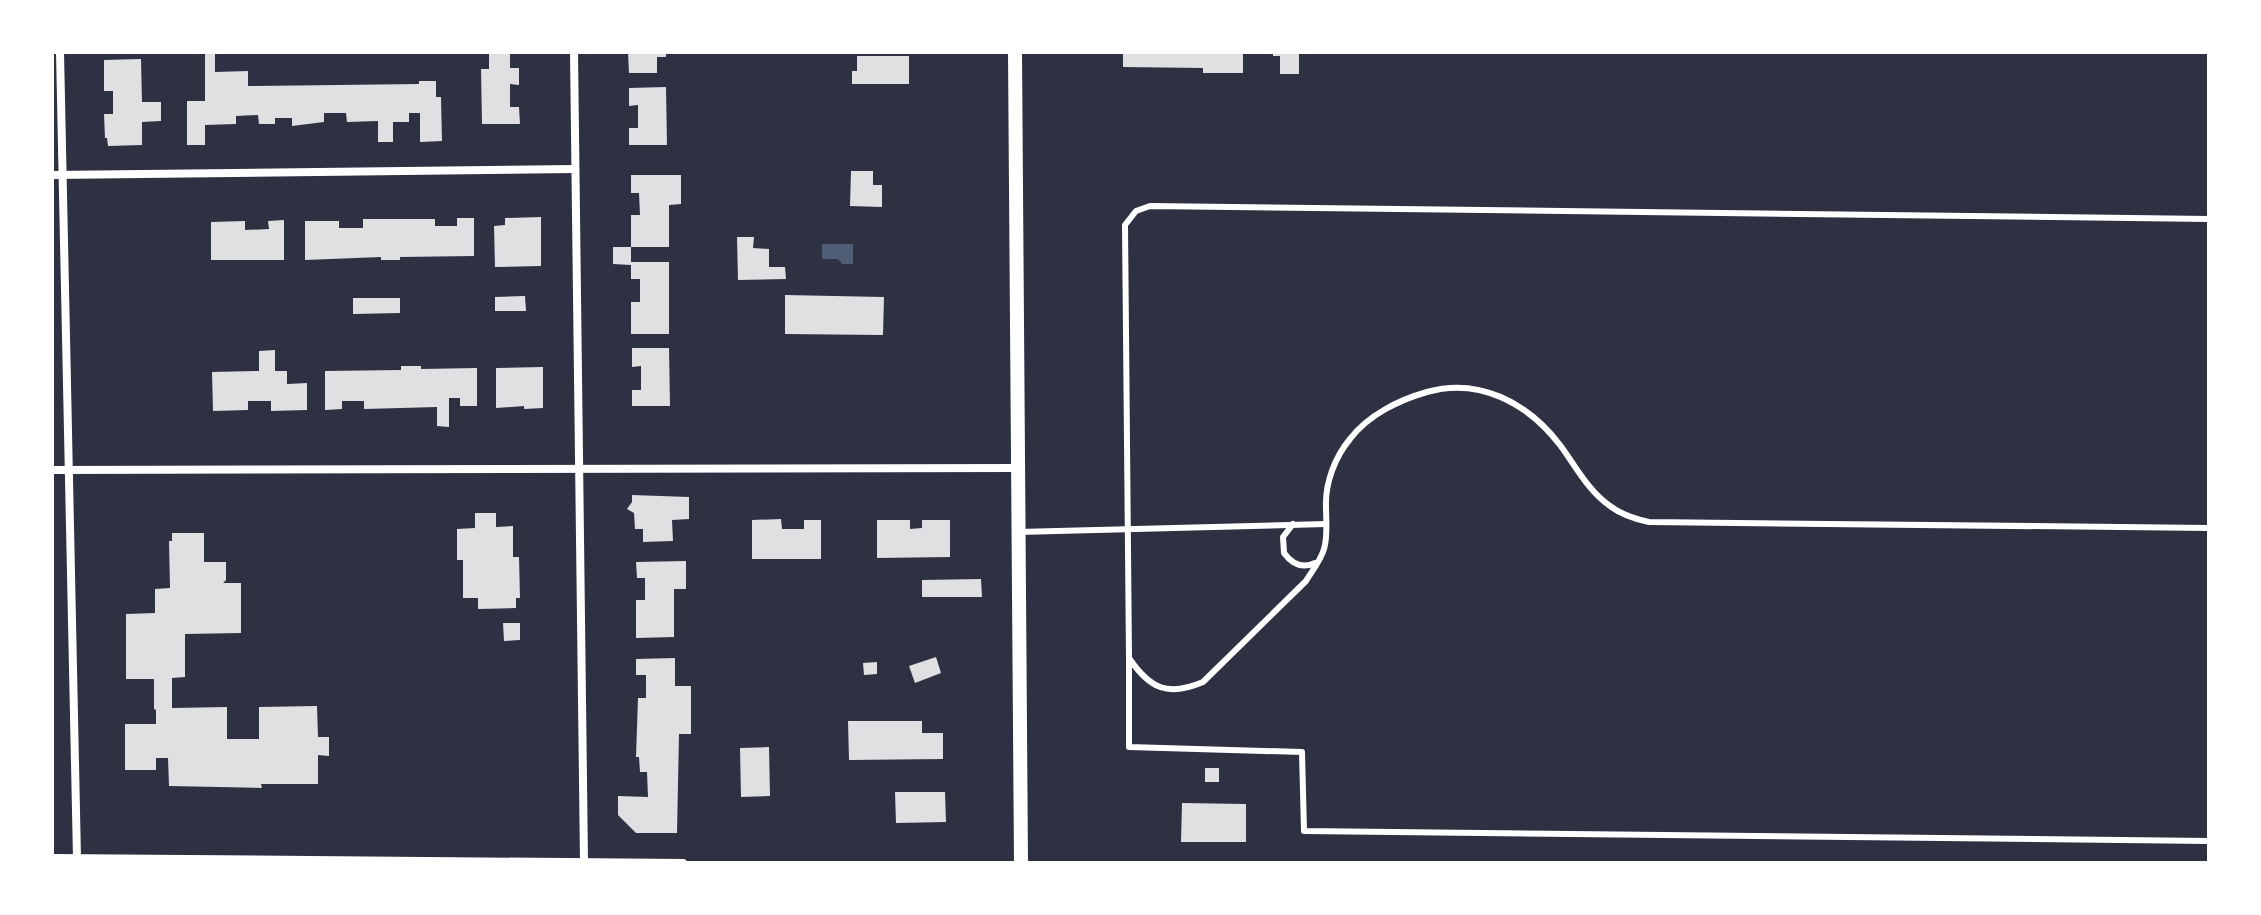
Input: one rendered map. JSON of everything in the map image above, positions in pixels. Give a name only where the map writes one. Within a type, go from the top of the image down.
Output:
[{"type":"street","points":[[60,52],[77,858]]},
{"type":"street","points":[[574,52],[584,862]]},
{"type":"street","points":[[1015,52],[1021,863]]},
{"type":"street","points":[[52,175],[575,169]]},
{"type":"street","points":[[52,470],[1018,468]]},
{"type":"street","points":[[52,858],[683,863]]},
{"type":"lane","points":[[2209,219],[1150,206],[1136,211],[1125,225],[1129,747],[1302,752],[1304,831],[2209,841]]},
{"type":"lane","points":[[1129,658],[1138,672],[1166,690],[1184,690],[1203,682],[1306,581],[1324,550],[1325,502],[1329,481],[1336,460],[1350,438],[1390,406],[1443,387],[1474,387],[1502,396],[1522,407],[1544,426],[1592,490],[1609,506],[1630,517],[1649,522],[2209,528]]},
{"type":"lane","points":[[1293,524],[1283,537],[1284,553],[1295,564],[1302,566],[1317,562]]},
{"type":"lane","points":[[1018,532],[1326,524]]},
{"type":"water","points":[[822,244],[853,244],[853,264],[842,264],[838,259],[822,259]]},
{"type":"building","points":[[215,52],[215,72],[248,71],[248,86],[419,84],[419,81],[436,81],[436,97],[441,97],[442,141],[420,142],[420,113],[409,113],[409,122],[393,122],[393,142],[378,142],[378,121],[347,122],[346,113],[324,113],[324,122],[292,126],[292,118],[275,118],[275,124],[259,124],[258,115],[236,116],[236,124],[205,125],[205,145],[187,145],[187,101],[205,101],[205,53]]},
{"type":"building","points":[[489,52],[510,52],[510,68],[519,68],[519,85],[510,84],[510,107],[519,107],[520,124],[482,124],[481,69],[489,69]]},
{"type":"building","points":[[628,52],[666,52],[666,57],[657,57],[657,73],[629,73]]},
{"type":"building","points":[[1123,52],[1243,54],[1243,73],[1203,73],[1203,68],[1123,67]]},
{"type":"building","points":[[1273,52],[1299,52],[1299,74],[1280,74],[1280,56],[1273,56]]},
{"type":"building","points":[[857,56],[909,56],[909,84],[852,84],[852,71],[857,71]]},
{"type":"building","points":[[141,59],[142,102],[161,102],[161,121],[142,122],[142,145],[108,146],[104,114],[113,114],[113,91],[104,91],[104,60]]},
{"type":"building","points":[[666,87],[667,145],[629,145],[629,128],[638,128],[638,105],[629,106],[629,88]]},
{"type":"building","points":[[851,171],[873,171],[873,185],[882,185],[882,207],[850,206]]},
{"type":"building","points":[[631,175],[681,175],[681,204],[669,205],[669,247],[631,247],[631,215],[640,215],[639,193],[631,193]]},
{"type":"building","points":[[541,217],[541,266],[495,267],[494,226],[505,225],[505,218]]},
{"type":"building","points":[[457,218],[474,218],[474,256],[305,260],[305,221],[339,221],[339,228],[363,228],[363,219],[435,219],[435,226],[457,226]]},
{"type":"building","points":[[284,220],[284,260],[211,260],[211,222],[245,221],[245,230],[269,229],[268,221]]},
{"type":"building","points":[[737,237],[754,237],[753,248],[769,249],[769,267],[785,267],[786,279],[738,280]]},
{"type":"building","points":[[613,247],[631,247],[631,262],[669,262],[669,334],[631,334],[631,302],[640,302],[640,279],[631,279],[631,265],[613,264]]},
{"type":"building","points":[[785,295],[884,297],[883,335],[785,334]]},
{"type":"building","points":[[525,296],[526,311],[495,311],[495,297]]},
{"type":"building","points":[[353,298],[400,298],[400,313],[353,314]]},
{"type":"building","points":[[632,348],[669,348],[670,406],[632,406],[632,390],[641,390],[641,366],[632,367]]},
{"type":"building","points":[[275,350],[275,371],[287,371],[287,384],[307,383],[307,410],[271,411],[271,401],[248,401],[248,410],[213,411],[212,372],[259,371],[259,351]]},
{"type":"building","points":[[401,366],[421,366],[421,369],[477,368],[477,406],[460,406],[460,398],[449,398],[449,427],[437,426],[437,407],[364,409],[364,401],[342,401],[342,409],[325,410],[325,371],[401,370]]},
{"type":"building","points":[[543,367],[543,408],[496,408],[496,368]]},
{"type":"building","points":[[632,495],[689,497],[689,519],[672,520],[673,541],[643,542],[643,529],[635,529],[634,513],[627,509]]},
{"type":"building","points":[[475,513],[496,513],[496,527],[513,526],[513,557],[519,557],[520,598],[516,598],[516,608],[478,609],[478,598],[463,598],[463,560],[457,560],[457,529],[475,528]]},
{"type":"building","points":[[781,519],[782,529],[804,529],[804,520],[821,520],[821,559],[752,559],[752,520]]},
{"type":"building","points":[[877,520],[910,520],[910,529],[922,528],[922,520],[950,520],[950,557],[877,558]]},
{"type":"building","points":[[172,533],[204,533],[204,562],[226,562],[226,580],[223,583],[241,583],[241,633],[185,634],[185,677],[172,678],[172,708],[227,707],[227,739],[259,739],[259,707],[317,706],[318,737],[329,737],[329,756],[318,755],[318,784],[261,784],[262,788],[169,786],[168,758],[156,758],[156,770],[125,770],[125,724],[156,724],[154,679],[126,679],[126,614],[155,613],[155,589],[170,588],[169,541],[172,541]]},
{"type":"building","points":[[686,561],[686,589],[674,589],[674,637],[636,638],[636,600],[645,600],[645,578],[637,578],[636,562]]},
{"type":"building","points":[[981,579],[982,597],[922,597],[922,580]]},
{"type":"building","points":[[503,623],[520,623],[520,640],[504,641]]},
{"type":"building","points":[[936,657],[941,673],[915,683],[909,666]]},
{"type":"building","points":[[675,658],[675,686],[691,686],[691,734],[679,734],[677,833],[636,833],[618,815],[618,796],[648,797],[647,772],[640,772],[639,757],[636,757],[638,698],[646,698],[646,675],[636,675],[636,659]]},
{"type":"building","points":[[877,662],[877,674],[864,675],[863,663]]},
{"type":"building","points":[[848,721],[922,721],[922,733],[943,733],[943,759],[849,760]]},
{"type":"building","points":[[769,747],[770,796],[741,797],[740,748]]},
{"type":"building","points":[[1205,768],[1219,768],[1219,782],[1205,782]]},
{"type":"building","points":[[895,792],[945,792],[946,822],[896,823]]},
{"type":"building","points":[[1182,803],[1246,804],[1246,842],[1181,842]]}]
